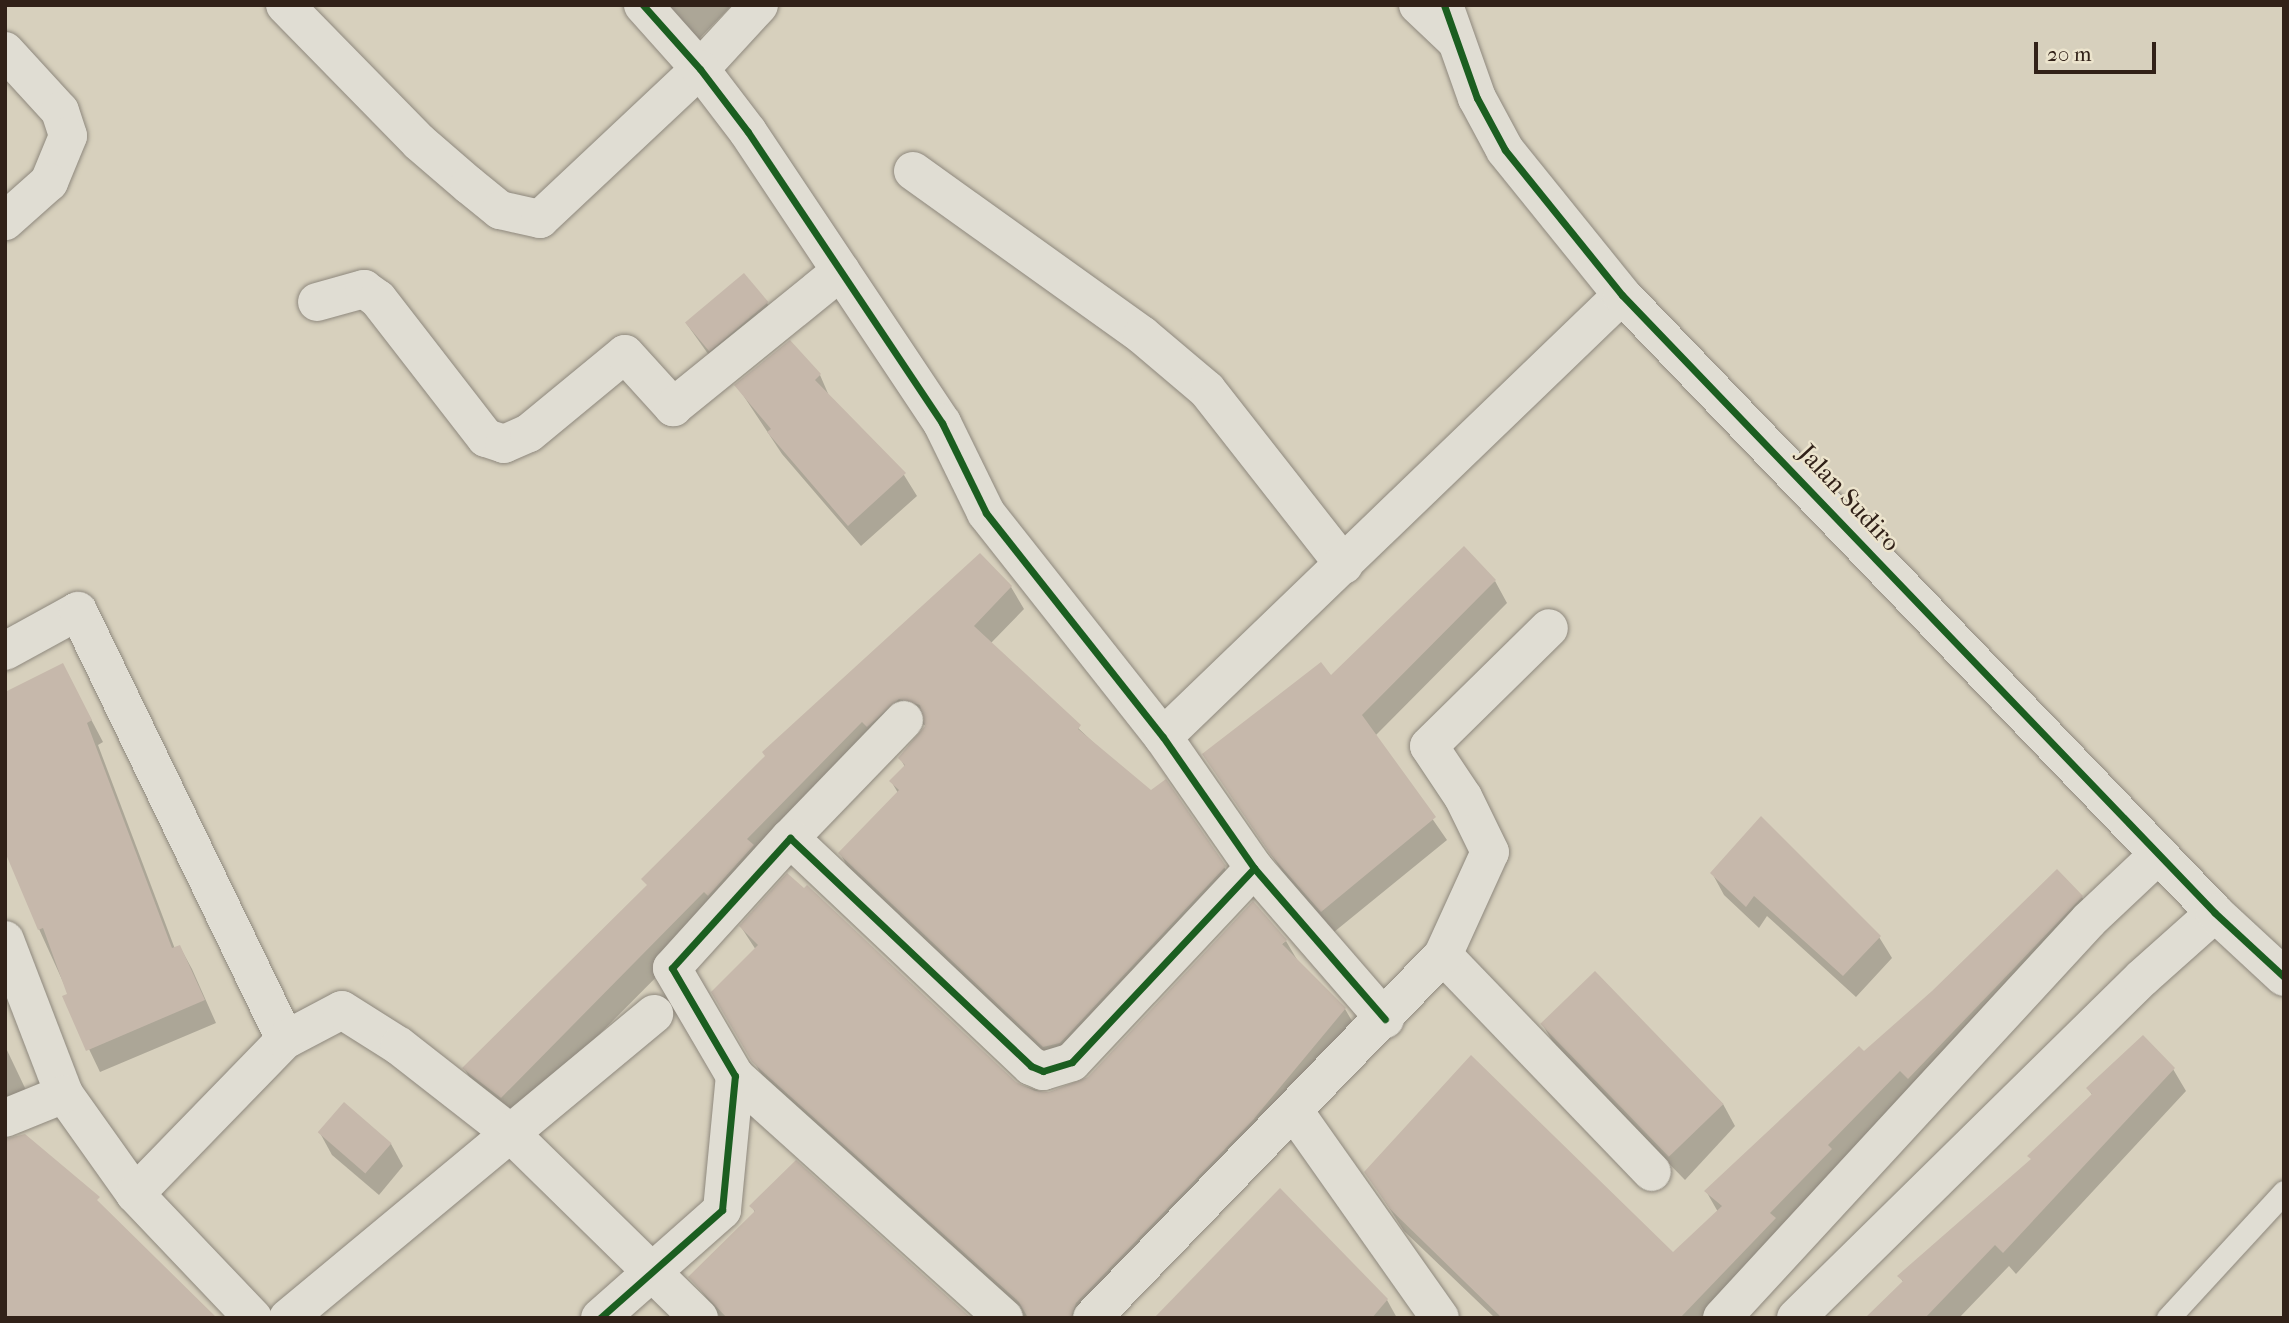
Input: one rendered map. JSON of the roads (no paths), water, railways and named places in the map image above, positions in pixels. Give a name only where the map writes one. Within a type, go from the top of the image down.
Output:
[{"type":"street","points":[[285,5],[419,142],[469,186],[500,210],[540,219],[700,69],[759,5]]},
{"type":"street","points":[[643,5],[700,69],[841,271],[942,424],[986,513],[1163,737],[1254,868],[1385,1018]]},
{"type":"street","points":[[1419,5],[1456,41]]},
{"type":"street","name":"Jalan Sudiro","points":[[1444,5],[1477,98],[1505,150],[1622,295],[2215,914],[2284,978]]},
{"type":"street","points":[[5,51],[60,111],[68,135],[49,182],[5,221]]},
{"type":"street","points":[[913,171],[1142,335],[1207,390],[1344,565]]},
{"type":"street","points":[[317,302],[364,289],[378,299],[486,438],[504,444],[529,433],[625,354],[673,407],[841,271]]},
{"type":"street","points":[[1163,737],[1622,295]]},
{"type":"street","points":[[5,651],[78,611],[285,1040]]},
{"type":"street","points":[[1093,1318],[1443,955],[1490,852],[1463,797],[1429,746],[1549,628]]},
{"type":"street","points":[[904,720],[790,838],[672,968],[735,1076],[1004,1318]]},
{"type":"street","points":[[790,838],[1031,1066],[1043,1070],[1072,1062],[1254,868]]},
{"type":"street","points":[[1722,1318],[2089,920],[2159,854]]},
{"type":"street","points":[[1796,1318],[2142,978],[2215,914]]},
{"type":"street","points":[[5,940],[64,1094],[135,1194],[253,1318]]},
{"type":"street","points":[[1443,955],[1652,1172]]},
{"type":"street","points":[[135,1194],[285,1040],[342,1010],[399,1046],[509,1132],[698,1318]]},
{"type":"street","points":[[288,1318],[653,1014]]},
{"type":"street","points":[[600,1318],[722,1210],[735,1076]]},
{"type":"street","points":[[5,1118],[64,1094]]},
{"type":"street","points":[[1294,1111],[1428,1311]]},
{"type":"lane","points":[[2168,1318],[2284,1192]]}]
